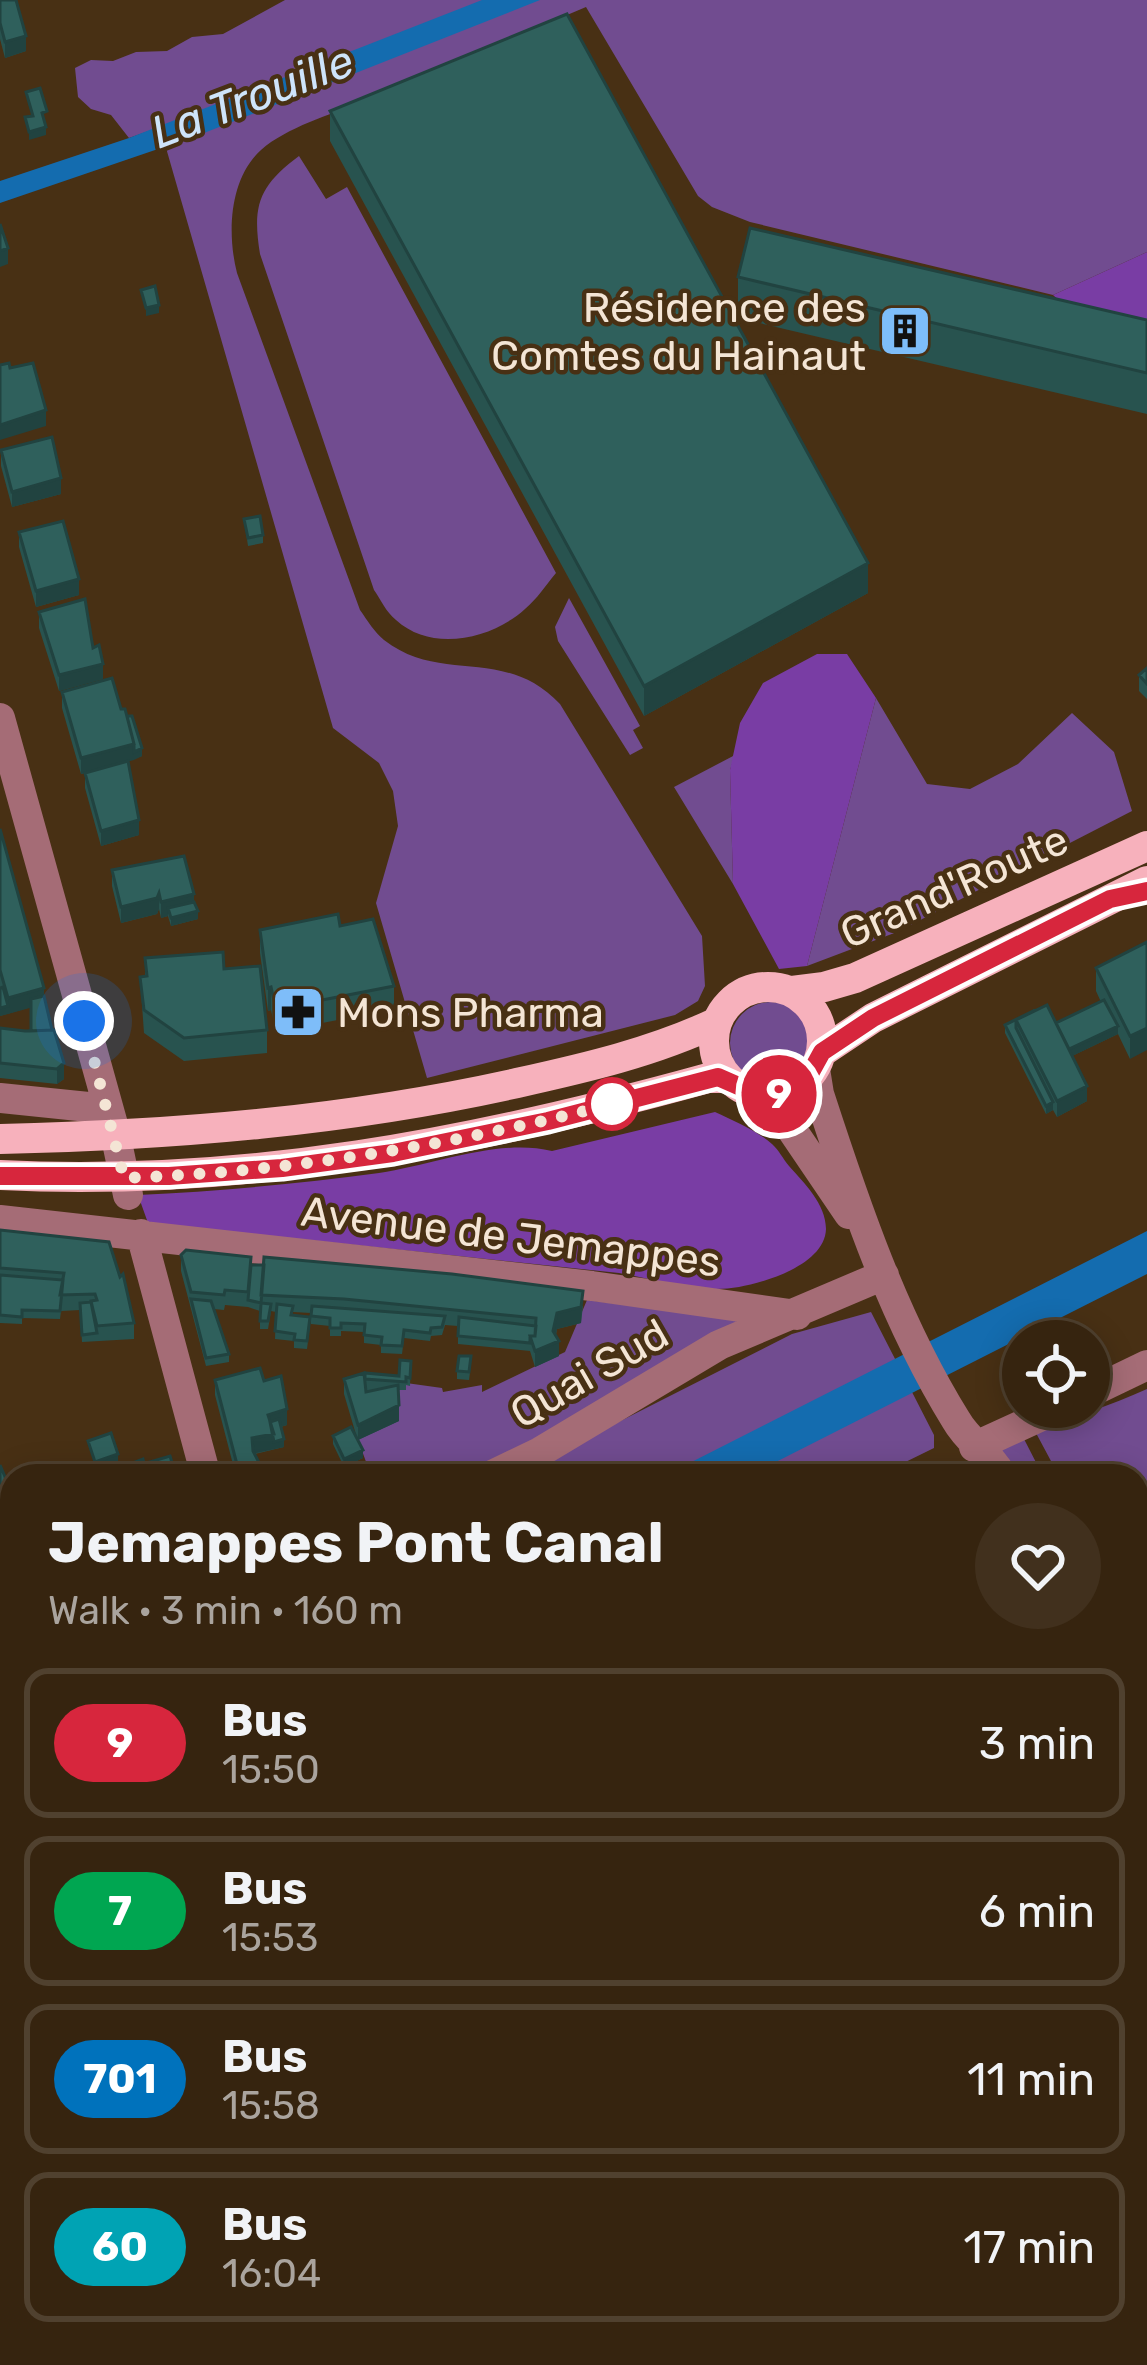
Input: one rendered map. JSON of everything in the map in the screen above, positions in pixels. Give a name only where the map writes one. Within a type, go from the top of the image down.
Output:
[{"type":"main road","name":"Grand'Route","points":[[792,992],[855,977],[1147,846]]},
{"type":"main road","name":"Grand'Route","points":[[819,1060],[873,1018],[1147,881]]},
{"type":"main road","points":[[766,986],[792,992],[818,1018],[819,1060],[806,1081],[791,1091],[759,1095],[728,1078],[715,1054],[717,1022],[741,993],[766,986]]},
{"type":"main road","points":[[0,1138],[112,1123],[341,1117],[437,1101],[629,1055],[717,1022]]},
{"type":"main road","name":"Avenue de Jemappes","points":[[0,1175],[126,1187],[282,1168],[393,1153],[548,1121],[708,1078],[728,1078]]},
{"type":"street","points":[[0,718],[126,1187]]},
{"type":"street","points":[[819,1060],[825,1112],[870,1245],[976,1461],[1027,1428]]},
{"type":"street","points":[[759,1095],[792,1130],[870,1245]]},
{"type":"street","points":[[0,1098],[112,1123]]},
{"type":"street","name":"Avenue de Jemappes","points":[[0,1220],[592,1286],[797,1315]]},
{"type":"street","points":[[141,1234],[203,1464]]},
{"type":"street","name":"Quai Sud","points":[[515,1464],[719,1345],[884,1275]]},
{"type":"street","points":[[1110,1382],[1147,1364]]},
{"type":"shaded area","points":[[285,0],[1147,0],[1147,252],[1053,295],[750,222],[712,207],[698,196],[586,7],[296,128],[261,150],[242,176],[232,225],[237,273],[360,610],[381,637],[406,653],[517,675],[560,704],[702,936],[705,986],[698,1001],[675,1015],[427,1078],[376,903],[398,826],[393,791],[379,763],[333,728],[160,127],[129,138],[111,115],[91,109],[78,97],[75,68],[91,60],[167,51],[192,37],[223,34]]},
{"type":"shaded area","points":[[299,156],[326,199],[347,187],[556,573],[529,605],[496,628],[462,638],[427,636],[396,620],[374,590],[260,254],[257,222],[262,198],[275,177]]},
{"type":"shaded area","points":[[1147,252],[1147,335],[1064,305],[1053,295]]},
{"type":"shaded area","points":[[569,598],[640,726],[633,730],[643,748],[630,755],[558,641],[555,627]]},
{"type":"shaded area","points":[[817,654],[847,654],[876,698],[807,966],[779,969],[733,884],[730,770],[740,723],[763,683]]},
{"type":"shaded area","points":[[876,698],[927,784],[970,789],[1018,764],[1072,713],[1114,752],[1132,811],[897,932],[807,966]]},
{"type":"shaded area","points":[[735,755],[730,770],[733,884],[674,787]]},
{"type":"shaded area","points":[[771,1002],[800,1014],[812,1043],[800,1072],[771,1084],[742,1072],[730,1043],[742,1014]]},
{"type":"shaded area","points":[[715,1112],[774,1146],[813,1194],[825,1220],[823,1241],[805,1261],[779,1276],[739,1287],[694,1287],[619,1273],[148,1223],[138,1195],[349,1177],[488,1150],[552,1151]]},
{"type":"shaded area","points":[[587,1300],[752,1321],[580,1421],[493,1464],[367,1464],[357,1437],[397,1420],[399,1382],[442,1388],[443,1392],[482,1385],[482,1392],[565,1352]]},
{"type":"shaded area","points":[[871,1312],[934,1435],[934,1448],[901,1464],[536,1464],[792,1334]]},
{"type":"shaded area","points":[[1147,1389],[1147,1464],[1053,1464],[1036,1433],[1049,1428],[1110,1428],[1110,1404]]},
{"type":"shaded area","points":[[1024,1439],[1037,1464],[1009,1464],[1001,1450]]},
{"type":"water","name":"La Trouille","points":[[482,0],[540,0],[199,135],[0,203],[0,181],[129,138]]},
{"type":"water","points":[[1147,1231],[1147,1274],[1056,1320],[1002,1320],[1002,1347],[772,1464],[688,1464]]},
{"type":"building","points":[[0,0],[16,0],[26,36],[5,42]]},
{"type":"building","points":[[567,14],[868,563],[644,686],[330,111]]},
{"type":"building","points":[[40,88],[46,127],[29,132],[25,117],[33,116],[26,92]]},
{"type":"building","points":[[0,224],[8,248],[0,251]]},
{"type":"building","points":[[750,228],[1147,320],[1147,373],[738,277]]},
{"type":"building","points":[[155,286],[159,305],[146,308],[141,290]]},
{"type":"building","points":[[9,363],[10,368],[33,363],[46,410],[0,425],[0,365]]},
{"type":"building","points":[[52,437],[61,478],[12,492],[1,450]]},
{"type":"building","points":[[260,516],[263,535],[248,538],[244,519]]},
{"type":"building","points":[[63,521],[79,579],[36,591],[19,532]]},
{"type":"building","points":[[85,599],[93,648],[99,645],[103,664],[59,675],[39,612]]},
{"type":"building","points":[[112,678],[134,744],[81,758],[62,692]]},
{"type":"building","points":[[127,716],[132,716],[142,748],[134,752],[134,744]]},
{"type":"building","points":[[128,761],[139,820],[101,831],[85,773]]},
{"type":"building","points":[[0,829],[44,988],[8,998],[0,970]]},
{"type":"building","points":[[184,856],[194,894],[161,902],[159,893],[157,898],[121,907],[112,870]]},
{"type":"building","points":[[194,902],[198,911],[171,918],[168,908]]},
{"type":"building","points":[[338,914],[340,926],[373,919],[394,986],[276,1009],[268,988],[260,930]]},
{"type":"building","points":[[1147,942],[1147,1028],[1130,1036],[1096,968]]},
{"type":"building","points":[[223,952],[224,969],[260,966],[267,1030],[184,1038],[144,1010],[140,977],[147,976],[145,958]]},
{"type":"building","points":[[0,988],[8,1006],[0,1008]]},
{"type":"building","points":[[44,996],[52,1030],[31,1031],[31,999]]},
{"type":"building","points":[[1104,1000],[1118,1026],[1069,1049],[1056,1023]]},
{"type":"building","points":[[1047,1005],[1087,1086],[1057,1101],[1016,1020]]},
{"type":"building","points":[[1035,1010],[1016,1020],[1016,1028],[1053,1102],[1046,1106],[1005,1025]]},
{"type":"building","points":[[0,1028],[54,1030],[64,1063],[57,1069],[0,1063]]},
{"type":"building","points":[[0,1230],[109,1242],[120,1277],[123,1274],[134,1323],[97,1326],[91,1301],[97,1300],[95,1294],[60,1295],[64,1273],[0,1268]]},
{"type":"building","points":[[186,1250],[251,1257],[248,1292],[191,1292],[181,1255]]},
{"type":"building","points":[[264,1257],[583,1291],[581,1307],[557,1313],[553,1331],[559,1341],[535,1351],[530,1336],[535,1336],[536,1318],[261,1295]]},
{"type":"building","points":[[251,1265],[264,1265],[261,1303],[248,1300]]},
{"type":"building","points":[[0,1275],[63,1280],[60,1311],[0,1315]]},
{"type":"building","points":[[191,1299],[211,1301],[229,1354],[206,1358]]},
{"type":"building","points":[[91,1302],[97,1333],[82,1335],[80,1303]]},
{"type":"building","points":[[261,1303],[271,1304],[268,1321],[260,1321]]},
{"type":"building","points":[[277,1304],[293,1306],[291,1315],[310,1317],[307,1341],[275,1331]]},
{"type":"building","points":[[312,1306],[445,1316],[442,1327],[431,1328],[430,1333],[404,1330],[402,1346],[381,1345],[382,1337],[364,1335],[365,1324],[341,1323],[341,1328],[330,1328],[330,1318],[311,1316]]},
{"type":"building","points":[[459,1317],[536,1326],[535,1336],[530,1336],[530,1343],[458,1336]]},
{"type":"building","points":[[459,1356],[471,1356],[469,1372],[457,1371]]},
{"type":"building","points":[[400,1360],[411,1361],[406,1382],[365,1379],[365,1373],[399,1376]]},
{"type":"building","points":[[260,1368],[264,1381],[281,1376],[287,1409],[268,1415],[274,1434],[252,1438],[260,1464],[237,1464],[215,1380]]},
{"type":"building","points":[[364,1373],[366,1392],[398,1385],[399,1405],[358,1425],[344,1379]]},
{"type":"building","points":[[279,1419],[284,1439],[274,1442],[270,1422]]},
{"type":"building","points":[[351,1427],[363,1450],[344,1459],[333,1436]]},
{"type":"building","points":[[111,1433],[118,1454],[95,1462],[88,1441]]},
{"type":"building","points":[[170,1456],[172,1464],[143,1464]]},
{"type":"bus line","name":"9","points":[[0,1176],[169,1176],[393,1153],[548,1121],[708,1078],[728,1078],[743,1089],[774,1096],[806,1081],[822,1052],[873,1018],[1110,899],[1147,891]]},
{"type":"place","name":"Résidence des Comtes du Hainaut","points":[[905,331]]},
{"type":"place","name":"Mons Pharma","points":[[298,1012]]},
{"type":"route","points":[[84,1021],[124,1178],[282,1168],[393,1153],[621,1102],[612,1104]]}]
